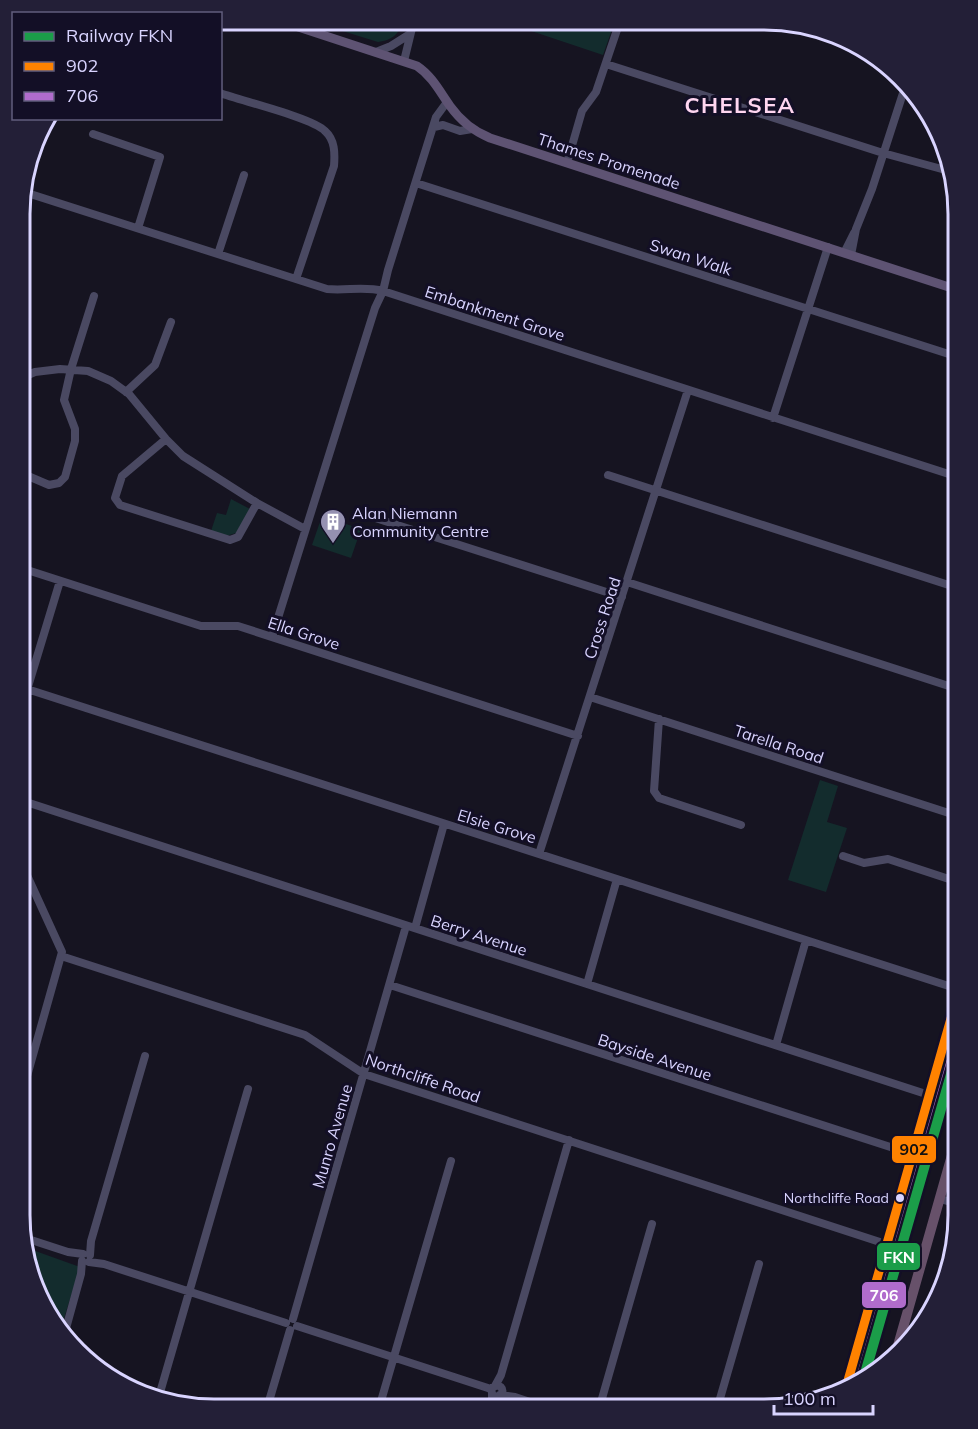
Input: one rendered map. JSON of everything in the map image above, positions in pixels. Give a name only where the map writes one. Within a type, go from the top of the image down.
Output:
[{"type":"highway","points":[[900,1338],[948,1170]]},
{"type":"main road","name":"Thames Promenade","points":[[308,30],[417,66],[427,74],[449,104],[472,129],[490,138],[948,287]]},
{"type":"street","points":[[401,60],[411,30]]},
{"type":"street","points":[[567,163],[582,111],[596,92],[617,30]]},
{"type":"street","points":[[376,52],[410,34]]},
{"type":"street","points":[[606,64],[883,153],[942,169]]},
{"type":"street","points":[[222,94],[313,122],[328,133],[333,143],[334,166],[296,279]]},
{"type":"street","points":[[848,254],[903,94]]},
{"type":"street","points":[[272,637],[437,113],[449,104]]},
{"type":"street","points":[[434,127],[443,125],[462,131],[472,129]]},
{"type":"street","points":[[93,134],[160,157],[138,228]]},
{"type":"street","points":[[218,254],[244,175]]},
{"type":"street","name":"Swan Walk","points":[[416,183],[948,354]]},
{"type":"street","name":"Embankment Grove","points":[[32,194],[327,289],[370,288],[381,291],[948,474]]},
{"type":"street","points":[[773,418],[828,247]]},
{"type":"street","points":[[30,477],[49,485],[59,483],[65,477],[75,441],[75,429],[64,400],[71,369],[94,296]]},
{"type":"street","points":[[126,392],[155,365],[171,322]]},
{"type":"street","points":[[30,374],[71,369],[88,370],[111,381],[126,392],[183,456],[257,503],[306,526]]},
{"type":"street","name":"Cross Road","points":[[539,854],[688,390]]},
{"type":"street","points":[[166,439],[122,476],[115,498],[120,505],[230,540],[238,537],[257,503]]},
{"type":"street","points":[[608,475],[948,585]]},
{"type":"street","points":[[366,515],[622,597]]},
{"type":"street","name":"Ella Grove","points":[[30,571],[201,626],[238,626],[578,736]]},
{"type":"street","points":[[30,679],[60,581]]},
{"type":"street","points":[[627,582],[948,685]]},
{"type":"street","name":"Elsie Grove","points":[[30,690],[948,986]]},
{"type":"street","name":"Tarella Road","points":[[591,697],[948,813]]},
{"type":"street","points":[[659,719],[654,791],[659,798],[741,825]]},
{"type":"street","name":"Berry Avenue","points":[[30,803],[929,1095]]},
{"type":"street","points":[[414,928],[444,824]]},
{"type":"street","points":[[843,856],[864,863],[888,859],[948,879]]},
{"type":"street","points":[[587,984],[617,879]]},
{"type":"street","points":[[30,881],[61,947],[62,956],[30,1066]]},
{"type":"street","name":"Munro Avenue","points":[[270,1399],[406,926]]},
{"type":"street","points":[[776,1045],[806,940]]},
{"type":"street","name":"Northcliffe Road","points":[[62,956],[305,1035],[364,1074],[886,1244]]},
{"type":"street","name":"Bayside Avenue","points":[[390,985],[912,1154]]},
{"type":"street","points":[[848,1379],[948,1029]]},
{"type":"street","points":[[67,1325],[145,1056]]},
{"type":"street","points":[[160,1391],[248,1089]]},
{"type":"street","points":[[496,1399],[569,1140]]},
{"type":"street","points":[[382,1399],[451,1161]]},
{"type":"street","points":[[940,1199],[948,1201]]},
{"type":"street","points":[[602,1399],[652,1224]]},
{"type":"street","points":[[32,1240],[520,1399]]},
{"type":"street","points":[[720,1399],[759,1264]]},
{"type":"green space","points":[[339,30],[399,30],[388,40],[378,42]]},
{"type":"green space","points":[[528,30],[612,30],[603,55]]},
{"type":"green space","points":[[231,499],[250,509],[236,533],[226,536],[211,531],[217,513],[226,515]]},
{"type":"green space","points":[[322,516],[361,529],[351,558],[312,545]]},
{"type":"green space","points":[[820,780],[838,786],[827,822],[847,828],[826,892],[788,880]]},
{"type":"green space","points":[[34,1250],[80,1267],[63,1320],[44,1286]]},
{"type":"rail line","name":"FKN","points":[[867,1367],[948,1085]]},
{"type":"transit line","name":"902","points":[[849,1378],[948,1029]]},
{"type":"transit line","name":"706","points":[[863,1370],[948,1072]]},
{"type":"place","name":"Alan Niemann Community Centre","points":[[333,545]]},
{"type":"place","name":"Northcliffe Road","points":[[900,1198]]},
{"type":"district","name":"CHELSEA","points":[[740,105]]}]
